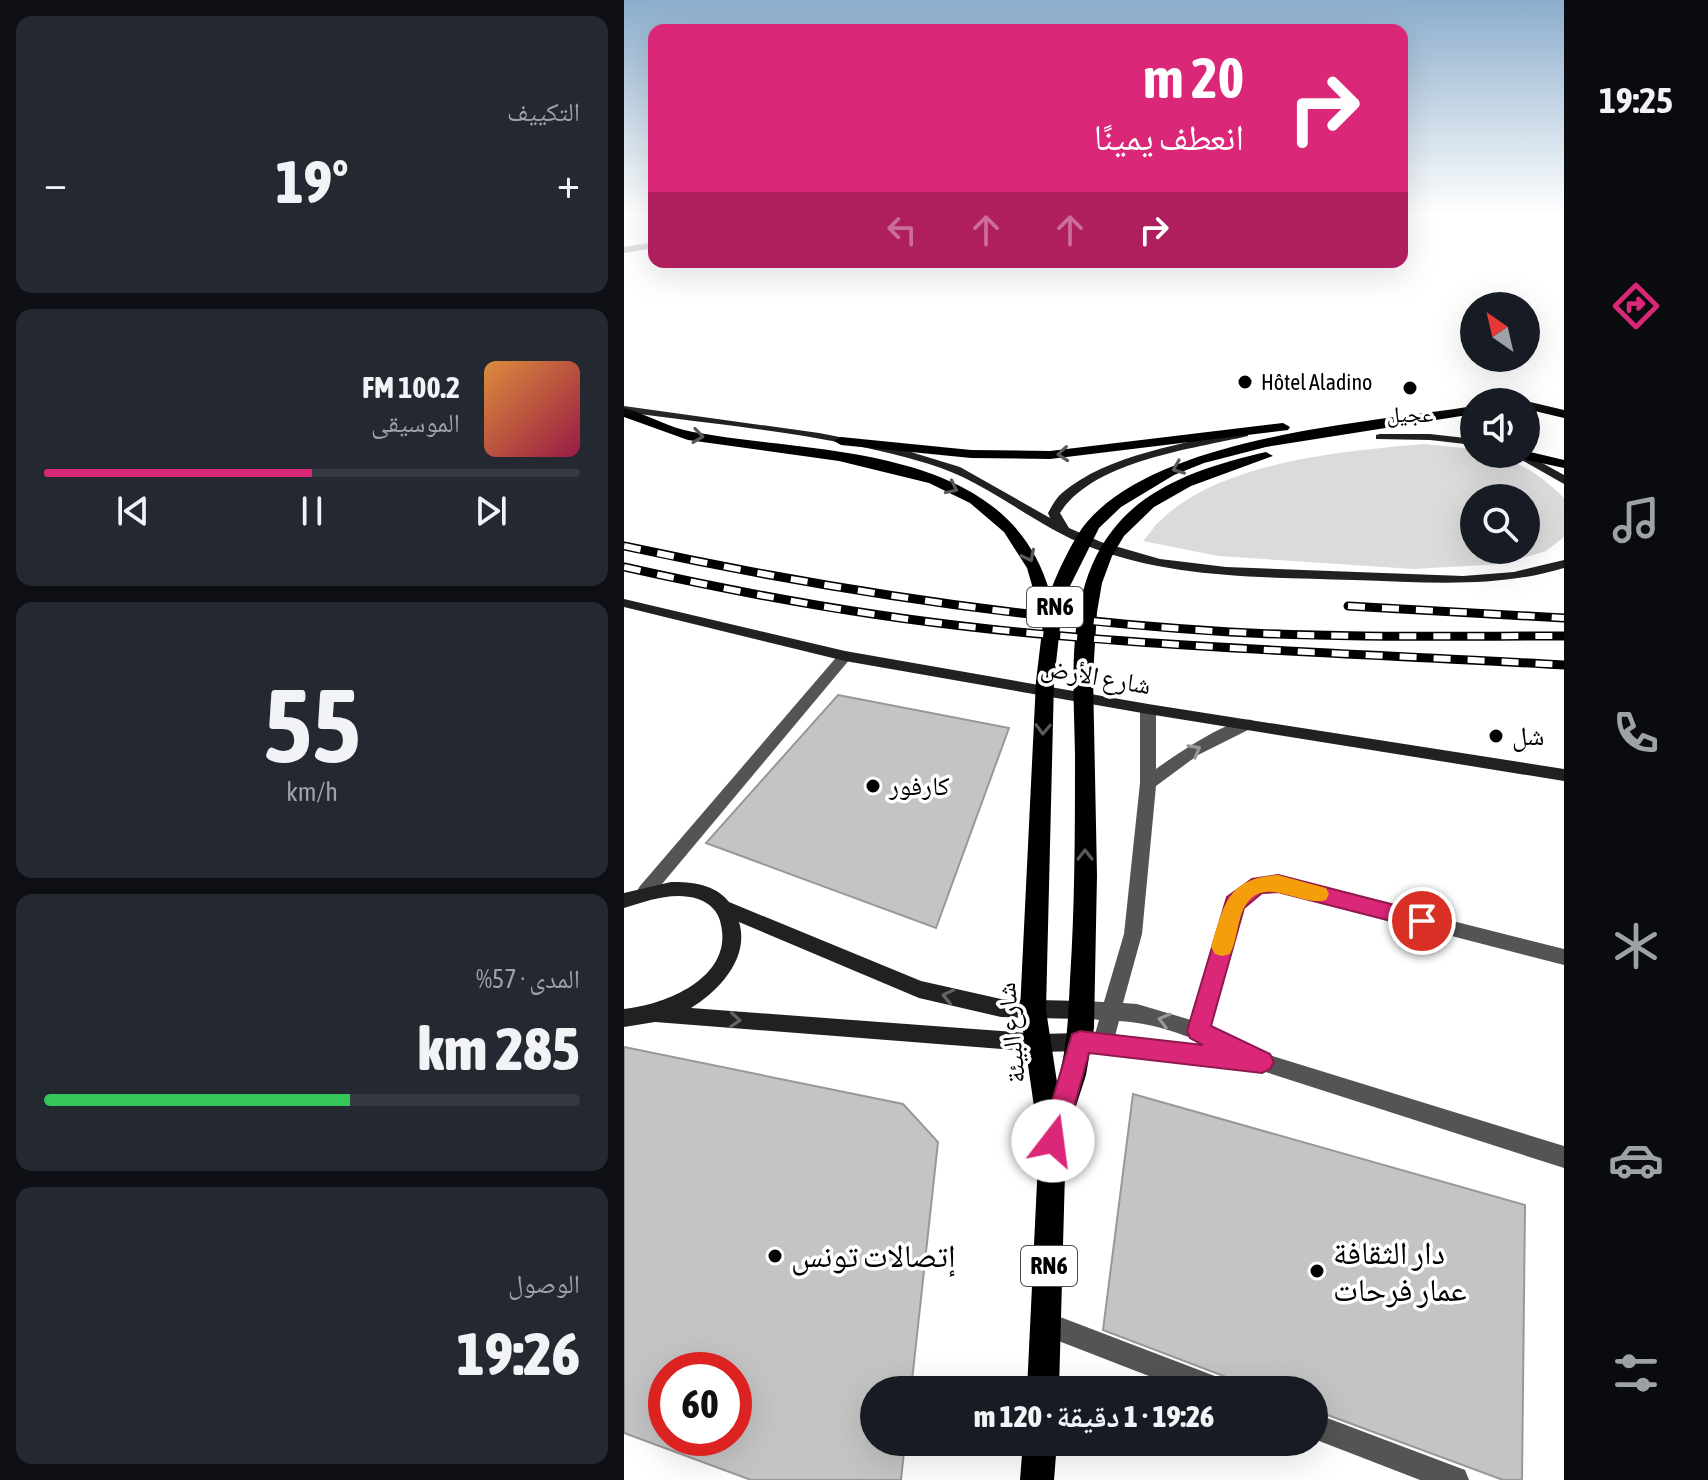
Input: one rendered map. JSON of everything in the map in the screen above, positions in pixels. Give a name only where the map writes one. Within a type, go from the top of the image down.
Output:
[{"type":"main road","points":[[1540,403],[1564,399]]},
{"type":"main road","points":[[1540,408],[1564,414]]},
{"type":"main road","points":[[624,411],[841,441],[1025,456],[1091,451],[1383,414],[1460,411]]},
{"type":"main road","points":[[624,411],[682,434],[888,466],[948,485],[977,501],[1011,527],[1029,555],[1046,597],[1050,630]]},
{"type":"main road","name":"شارع البيئة","points":[[1053,1141],[1091,1043],[1081,1010],[1086,933],[1085,681],[1093,585],[1103,557],[1117,533],[1137,513],[1189,481],[1311,441],[1460,414]]},
{"type":"main road","name":"شارع البيئة","points":[[1053,1141],[1033,1010],[1045,681],[1050,630],[1061,586],[1092,526],[1143,485],[1199,460],[1250,446],[1380,437],[1460,415]]},
{"type":"main road","points":[[1067,532],[1054,513],[1057,503],[1081,484],[1156,454],[1277,427]]},
{"type":"main road","points":[[1380,437],[1460,440]]},
{"type":"main road","points":[[841,441],[938,463],[1097,546],[1145,559],[1243,572],[1488,580],[1531,575],[1564,564]]},
{"type":"main road","points":[[1540,459],[1564,464]]},
{"type":"main road","points":[[1540,466],[1564,480]]},
{"type":"main road","name":"شارع الأرض","points":[[624,603],[845,656],[1148,709],[1564,775]]},
{"type":"main road","points":[[624,901],[646,891],[677,887],[703,893],[723,907],[919,989],[1001,1008],[1081,1010]]},
{"type":"main road","points":[[657,1014],[689,999],[714,978],[729,952],[732,928],[723,907]]},
{"type":"main road","points":[[624,1018],[657,1014],[1040,1043],[1091,1043]]},
{"type":"main road","name":"RN6","points":[[1044,1376],[1053,1141]]},
{"type":"main road","points":[[1037,1480],[1039,1456]]},
{"type":"street","points":[[646,891],[845,656]]},
{"type":"street","points":[[1148,709],[1148,783],[1133,934],[1109,1011],[1091,1043],[1262,1062]]},
{"type":"street","points":[[1148,783],[1192,751],[1246,724]]},
{"type":"street","points":[[1198,1031],[1235,903],[1259,885],[1278,884],[1564,957]]},
{"type":"street","points":[[1081,1010],[1137,1013],[1198,1031],[1262,1062],[1564,1157]]},
{"type":"street","points":[[1047,1324],[1183,1376]]},
{"type":"street","points":[[1328,1431],[1455,1480]]},
{"type":"shaded area","points":[[1424,444],[1460,448],[1460,468],[1524,468],[1564,498],[1564,537],[1540,553],[1540,484],[1460,484],[1460,564],[1503,564],[1413,569],[1218,556],[1143,541],[1163,518],[1188,499],[1218,483],[1252,471],[1323,455]]},
{"type":"building","name":"كارفور","points":[[838,695],[1009,728],[936,928],[706,843]]},
{"type":"building","name":"إتصالات تونس","points":[[624,1047],[903,1104],[938,1142],[913,1376],[860,1376],[860,1456],[904,1456],[901,1480],[751,1480],[686,1456],[752,1456],[752,1352],[648,1352],[648,1442],[624,1433]]},
{"type":"building","name":"دار الثقافة عمار فرحات","points":[[1133,1094],[1525,1205],[1522,1480],[1503,1480],[1328,1415],[1328,1376],[1224,1376],[1103,1330]]},
{"type":"railway","points":[[624,546],[850,589],[1077,620],[1272,634],[1564,636]]},
{"type":"railway","points":[[624,567],[805,603],[989,629],[1204,646],[1564,665]]},
{"type":"railway","points":[[1348,606],[1564,618]]},
{"type":"slow traffic","points":[[1222,947],[1235,903],[1250,889],[1278,884],[1318,894]]},
{"type":"place","name":"Hôtel Aladino","points":[[1245,382]]},
{"type":"place","name":"عجيل","points":[[1410,388]]},
{"type":"place","name":"شل","points":[[1496,736]]},
{"type":"place","name":"كارفور","points":[[873,786]]},
{"type":"place","name":"إتصالات تونس","points":[[775,1256]]},
{"type":"place","name":"دار الثقافة عمار فرحات","points":[[1317,1271]]},
{"type":"route","points":[[1053,1141],[1080,1042],[1262,1062],[1198,1031],[1235,903],[1250,889],[1278,884],[1422,921]]}]
